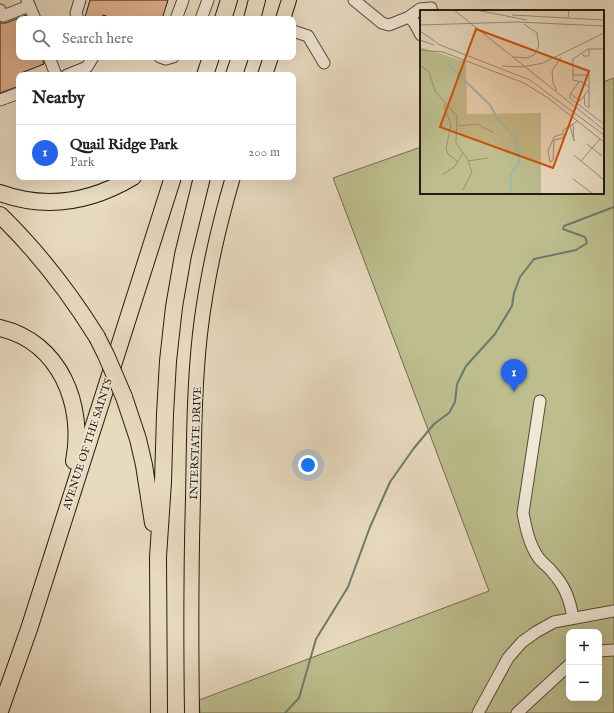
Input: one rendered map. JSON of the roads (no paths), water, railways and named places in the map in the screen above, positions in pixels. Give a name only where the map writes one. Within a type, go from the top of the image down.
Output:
[{"type":"highway","points":[[224,16],[229,0]]},
{"type":"highway","points":[[253,16],[258,0]]},
{"type":"highway","points":[[206,72],[209,60]]},
{"type":"highway","points":[[235,72],[239,60]]},
{"type":"highway","points":[[0,193],[31,201],[55,202],[76,200],[96,195],[117,187],[128,180]]},
{"type":"highway","name":"AVENUE OF THE SAINTS","points":[[0,711],[65,515],[172,180]]},
{"type":"highway","points":[[159,713],[158,557],[170,334],[183,255],[201,180]]},
{"type":"highway","points":[[0,215],[52,271],[97,337],[106,355],[124,397],[138,440],[144,465],[158,557]]},
{"type":"highway","points":[[0,328],[25,338],[45,353],[61,373],[72,398],[77,427],[77,441],[65,515]]},
{"type":"main road","points":[[284,16],[289,0]]},
{"type":"main road","points":[[266,72],[270,60]]},
{"type":"main road","name":"INTERSTATE DRIVE","points":[[192,713],[192,532],[198,360],[202,316],[213,256],[232,180]]},
{"type":"street","points":[[71,0],[77,16]]},
{"type":"street","points":[[77,16],[80,0]]},
{"type":"street","points":[[177,16],[183,0]]},
{"type":"street","points":[[202,16],[208,0]]},
{"type":"street","points":[[354,0],[382,23],[389,25],[409,17],[420,8],[431,8],[432,10]]},
{"type":"street","points":[[0,10],[3,16],[28,3],[34,16]]},
{"type":"street","points":[[409,17],[414,22],[420,33]]},
{"type":"street","points":[[296,32],[308,36],[324,63]]},
{"type":"street","points":[[50,60],[55,72]]},
{"type":"street","points":[[74,72],[87,67],[91,60]]},
{"type":"street","points":[[0,100],[16,94]]},
{"type":"street","points":[[540,401],[523,513],[526,529],[531,543],[539,558],[554,573],[563,586],[570,601],[573,618]]},
{"type":"street","points":[[478,713],[508,658],[522,642],[554,622],[614,611]]},
{"type":"street","points":[[602,651],[614,650]]},
{"type":"street","points":[[517,713],[566,668]]},
{"type":"waterway","points":[[285,713],[299,698],[316,639],[348,587],[370,527],[390,482],[414,448],[434,424],[449,413],[455,402],[457,384],[466,366],[495,334],[512,306],[514,293],[520,277],[534,259],[576,250],[587,243],[585,237],[563,229],[564,226],[614,207]]},
{"type":"place","name":"Quail Ridge Park","points":[[514,392]]}]
